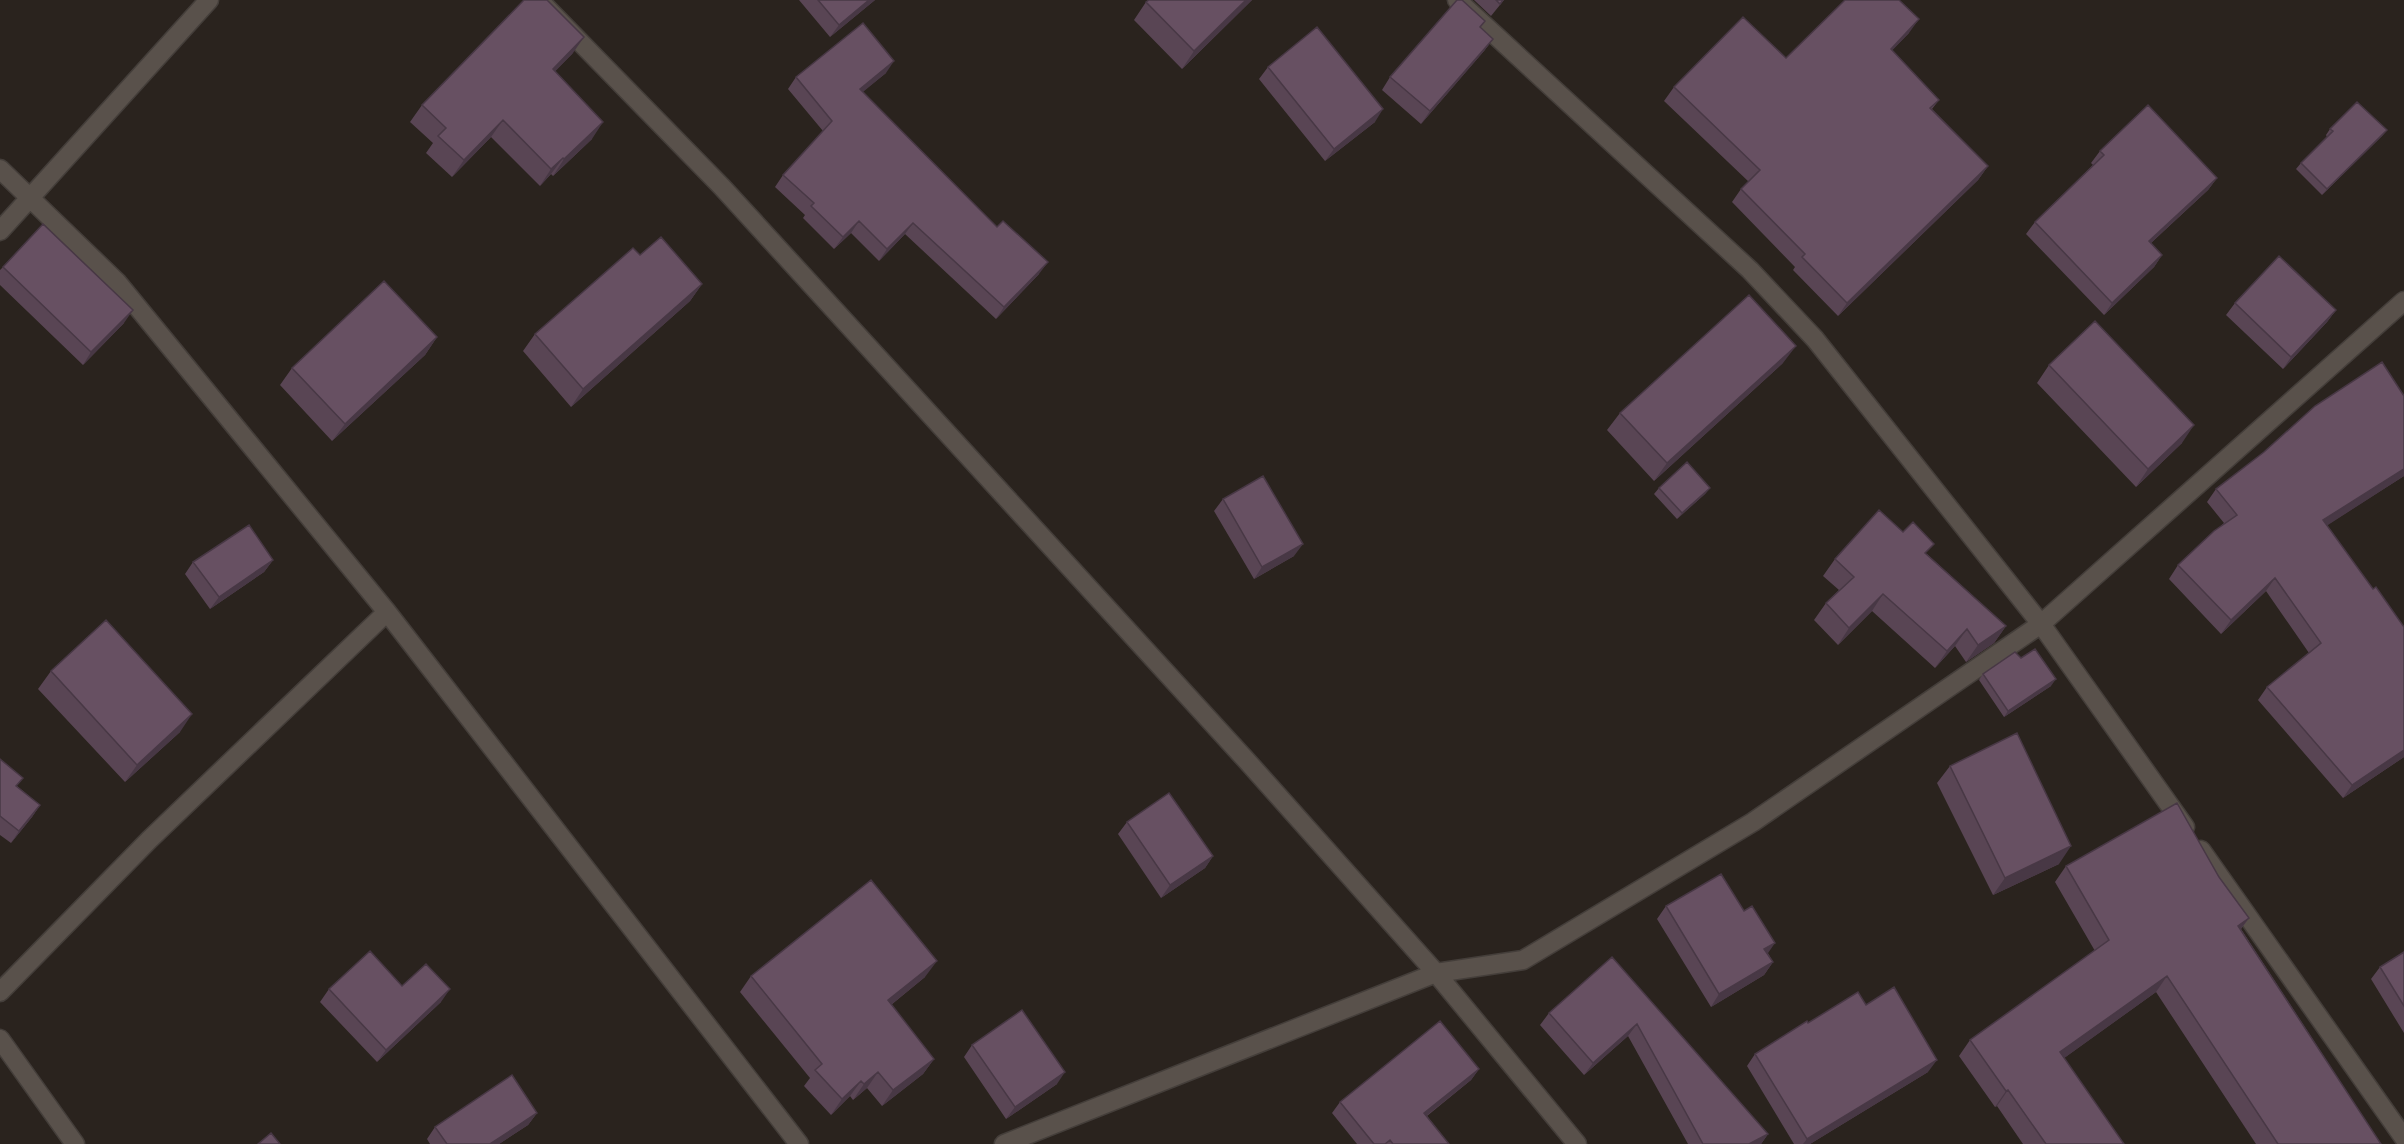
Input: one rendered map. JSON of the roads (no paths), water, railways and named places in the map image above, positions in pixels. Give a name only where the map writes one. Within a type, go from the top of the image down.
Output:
[{"type":"street","points":[[0,231],[209,0]]},
{"type":"street","points":[[539,0],[723,187],[1247,760],[1436,973],[1577,1144]]},
{"type":"street","points":[[1457,0],[1750,270],[1815,339],[2041,624],[2404,1138]]},
{"type":"street","points":[[0,169],[117,282],[387,612],[799,1144]]},
{"type":"street","points":[[1004,1144],[1436,973],[1523,960],[1753,822],[2041,624],[2404,301]]},
{"type":"street","points":[[0,992],[149,840],[387,612]]},
{"type":"street","points":[[0,1039],[75,1144]]}]
